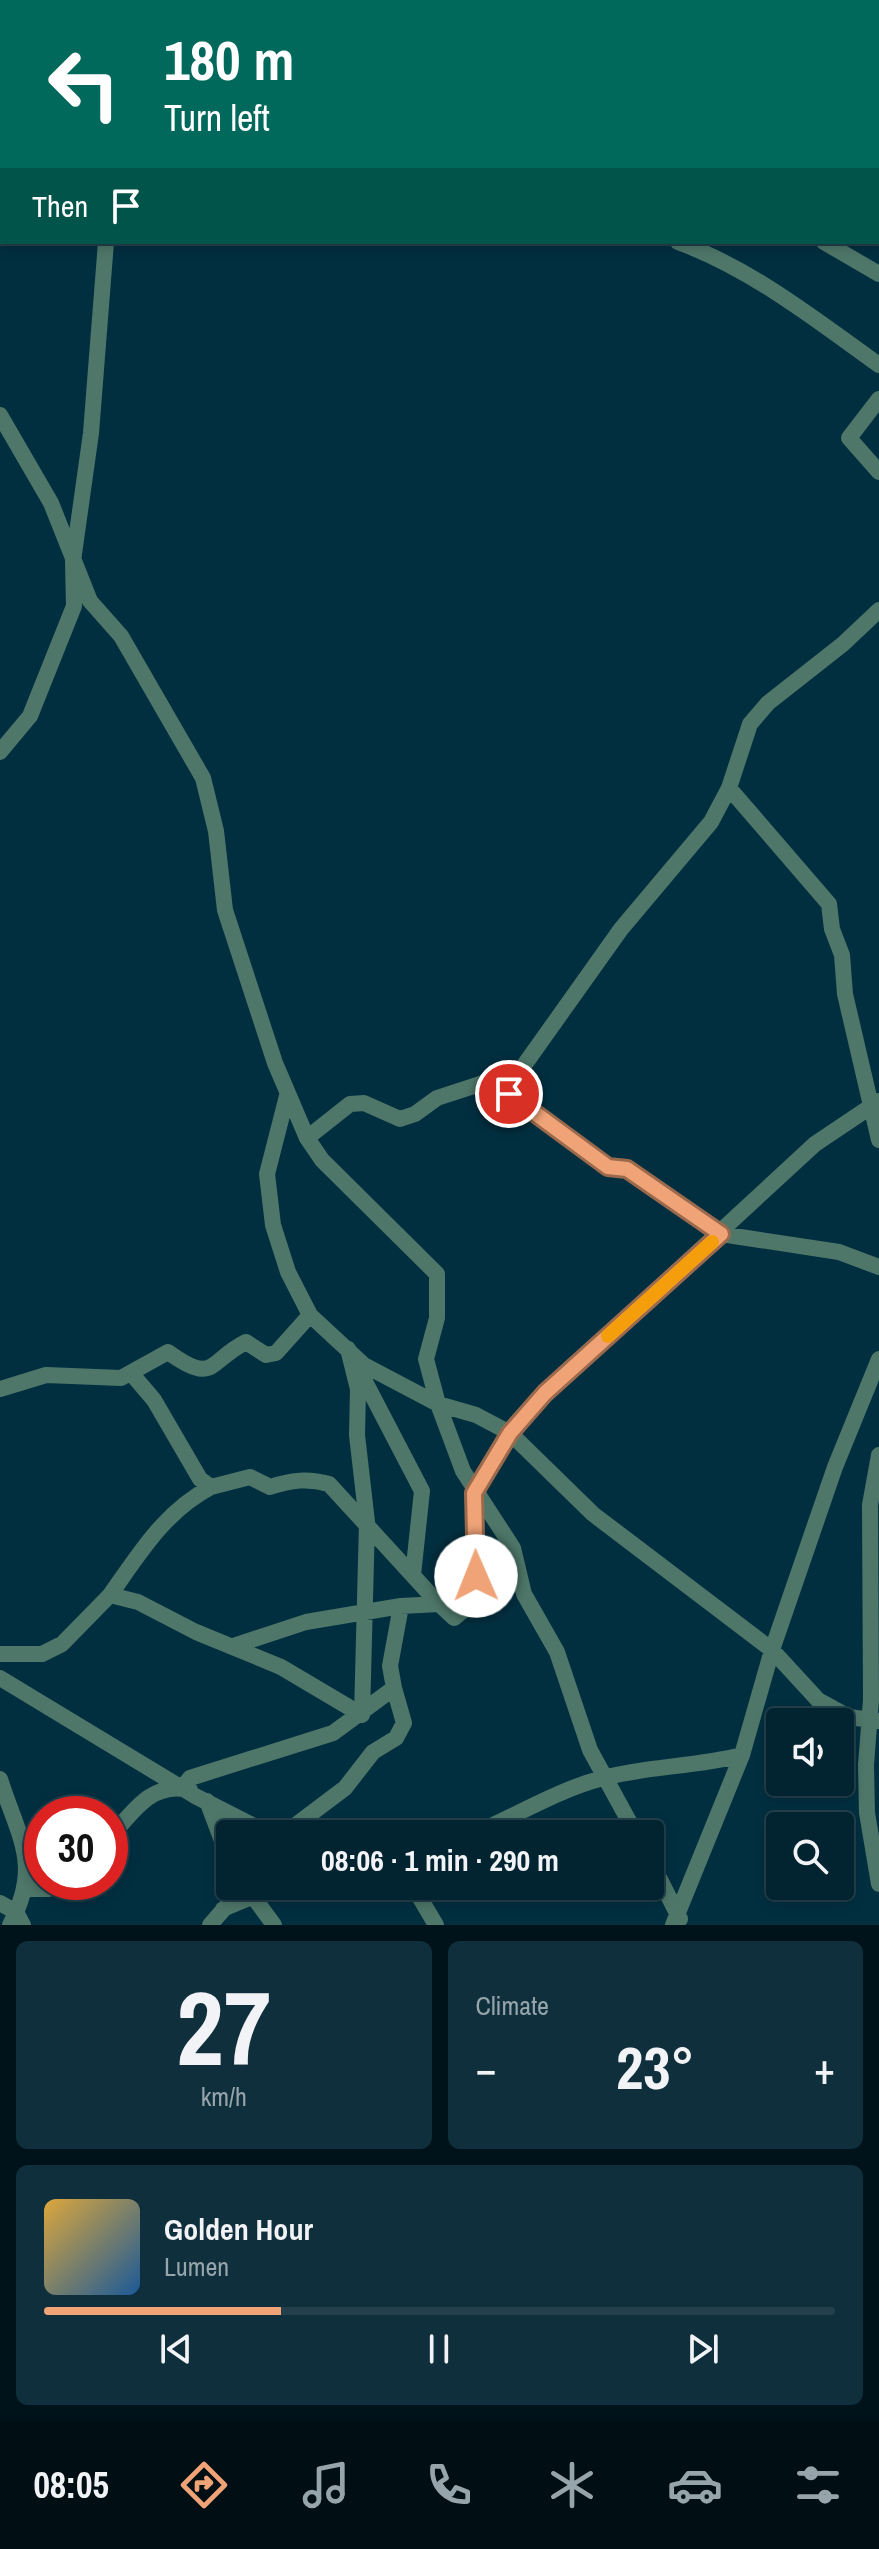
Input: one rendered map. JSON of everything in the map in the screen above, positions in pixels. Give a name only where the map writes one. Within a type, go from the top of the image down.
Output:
[{"type":"street","points":[[0,752],[30,716],[74,606],[73,561],[88,462],[106,279],[106,244]]},
{"type":"street","points":[[684,244],[700,250],[793,303],[879,365]]},
{"type":"street","points":[[827,244],[879,274]]},
{"type":"street","points":[[879,399],[849,438],[879,472]]},
{"type":"street","points":[[0,415],[51,503],[90,601],[121,636],[203,778],[216,831],[225,910],[287,1096],[307,1138],[322,1160],[437,1274],[440,1296],[426,1359],[438,1404],[474,1493],[496,1518],[513,1548],[524,1594],[557,1652],[590,1750],[629,1820]]},
{"type":"street","points":[[307,1138],[350,1104],[364,1103],[400,1119],[415,1114],[437,1098],[493,1083],[520,1071],[621,929],[711,822],[729,788],[750,724],[768,703],[843,644],[879,610]]},
{"type":"street","points":[[729,788],[829,904],[832,929],[842,955],[845,994],[874,1104],[879,1140]]},
{"type":"street","points":[[493,1083],[608,1167],[627,1169],[721,1234],[839,1252],[879,1267]]},
{"type":"street","points":[[287,1096],[267,1174],[271,1212],[288,1272],[310,1315],[364,1365],[438,1404],[476,1415],[510,1433],[593,1514],[772,1650],[818,1700],[832,1708]]},
{"type":"street","points":[[0,1654],[42,1654],[62,1644],[110,1595],[133,1559],[170,1512],[211,1487],[250,1477],[270,1487],[290,1481],[313,1480],[329,1484],[454,1618],[471,1604],[476,1576],[474,1493],[510,1433],[545,1393],[721,1234],[815,1144],[874,1104]]},
{"type":"street","points":[[0,1378],[22,1379],[57,1374],[121,1378],[168,1352],[189,1366],[202,1369],[217,1366],[246,1342],[266,1355],[276,1353],[310,1315]]},
{"type":"street","points":[[348,1349],[358,1389],[357,1435],[367,1522],[362,1715]]},
{"type":"street","points":[[348,1349],[422,1491],[413,1575]]},
{"type":"street","points":[[678,1921],[742,1755],[772,1650],[835,1467],[879,1359]]},
{"type":"street","points":[[131,1373],[154,1400],[200,1479],[211,1487]]},
{"type":"street","points":[[0,1389],[22,1379]]},
{"type":"street","points":[[879,1455],[873,1474],[869,1539],[875,1698],[873,1768],[867,1813],[879,1884]]},
{"type":"street","points":[[110,1595],[138,1602],[196,1632],[281,1667],[362,1715]]},
{"type":"street","points":[[233,1646],[306,1622],[401,1606],[439,1604]]},
{"type":"street","points":[[303,1820],[345,1788],[373,1752],[396,1738],[404,1723],[390,1666],[401,1606]]},
{"type":"street","points":[[0,1678],[243,1820]]},
{"type":"street","points":[[190,1790],[186,1783],[190,1778],[333,1733],[362,1715],[394,1688]]},
{"type":"street","points":[[854,1708],[875,1698]]},
{"type":"street","points":[[854,1716],[874,1720]]},
{"type":"street","points":[[502,1820],[557,1793],[606,1777],[682,1768],[742,1755]]},
{"type":"street","points":[[0,1779],[24,1852]]},
{"type":"street","points":[[128,1818],[151,1794],[172,1787],[190,1790]]},
{"type":"street","points":[[207,1801],[216,1825]]},
{"type":"street","points":[[16,1921],[24,1889]]},
{"type":"street","points":[[664,1890],[678,1921]]},
{"type":"street","points":[[210,1925],[235,1900]]},
{"type":"street","points":[[255,1900],[274,1925]]},
{"type":"street","points":[[421,1900],[436,1925]]},
{"type":"street","points":[[0,1903],[16,1921]]},
{"type":"slow traffic","points":[[608,1336],[712,1242]]},
{"type":"route","points":[[476,1576],[474,1493],[510,1433],[545,1393],[721,1234],[627,1169],[608,1167],[509,1094]]}]
